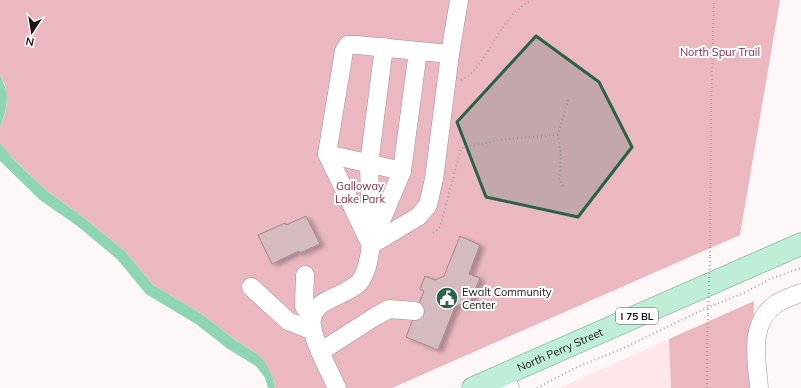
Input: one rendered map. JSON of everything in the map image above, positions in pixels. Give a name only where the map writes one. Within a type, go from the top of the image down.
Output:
[{"type":"main road","name":"North Perry Street","points":[[473,388],[507,381],[801,244]]},
{"type":"street","points":[[371,245],[419,216],[428,205],[434,179],[446,82],[459,0]]},
{"type":"street","points":[[371,245],[327,154],[344,51],[348,46],[357,45],[450,54]]},
{"type":"street","points":[[313,325],[318,306],[348,291],[361,281],[367,268],[371,245],[369,164],[384,47]]},
{"type":"street","points":[[371,245],[402,171],[418,51]]},
{"type":"street","points":[[327,154],[402,171]]},
{"type":"street","points":[[306,275],[304,306],[313,325],[320,352],[337,388]]},
{"type":"street","points":[[251,287],[288,321],[313,325]]},
{"type":"street","points":[[759,388],[756,338],[760,324],[766,313],[777,303],[801,293]]},
{"type":"street","points":[[320,352],[389,309],[415,311]]},
{"type":"path","points":[[446,82],[462,79],[472,73],[509,20],[524,4],[532,0]]},
{"type":"path","points":[[708,388],[706,347],[710,256],[711,108],[714,0]]},
{"type":"path","points":[[563,186],[559,180],[561,156],[558,135],[568,100]]},
{"type":"path","points":[[433,233],[440,227],[461,148],[506,139],[558,135]]},
{"type":"path","points":[[537,388],[577,367],[624,348],[700,311],[746,292],[770,279],[801,268]]},
{"type":"highlighted area","points":[[536,36],[599,82],[632,147],[578,217],[486,197],[457,122]]},
{"type":"shaded area","points":[[0,75],[7,95],[7,101],[5,114],[0,127]]},
{"type":"shaded area","points":[[0,143],[12,158],[47,191],[83,217],[125,251],[153,285],[202,314],[235,340],[257,354],[264,361],[273,378],[275,388],[268,388],[265,378],[256,366],[228,349],[196,324],[146,294],[117,259],[76,225],[40,200],[0,161]]},
{"type":"shaded area","points":[[669,339],[671,388],[559,388]]},
{"type":"green space","name":"Galloway Lake Park","points":[[0,0],[780,0],[740,235],[392,388],[275,388],[273,378],[257,354],[235,340],[202,314],[153,285],[125,251],[83,217],[47,191],[4,150],[0,143],[0,127],[7,103],[5,85],[0,75]]},
{"type":"green space","points":[[754,301],[754,388],[671,388],[669,339]]},
{"type":"building","points":[[306,216],[320,244],[300,253],[299,251],[272,264],[258,235],[285,223],[286,225]]},
{"type":"building","name":"Ewalt Community Center","points":[[460,236],[480,245],[469,274],[480,278],[468,307],[461,304],[455,307],[438,350],[406,337],[424,291],[420,289],[425,276],[435,280],[444,276]]},
{"type":"place","name":"Ewalt Community Center","points":[[447,298]]},
{"type":"park label","name":"North Spur Trail","points":[[720,52]]}]
